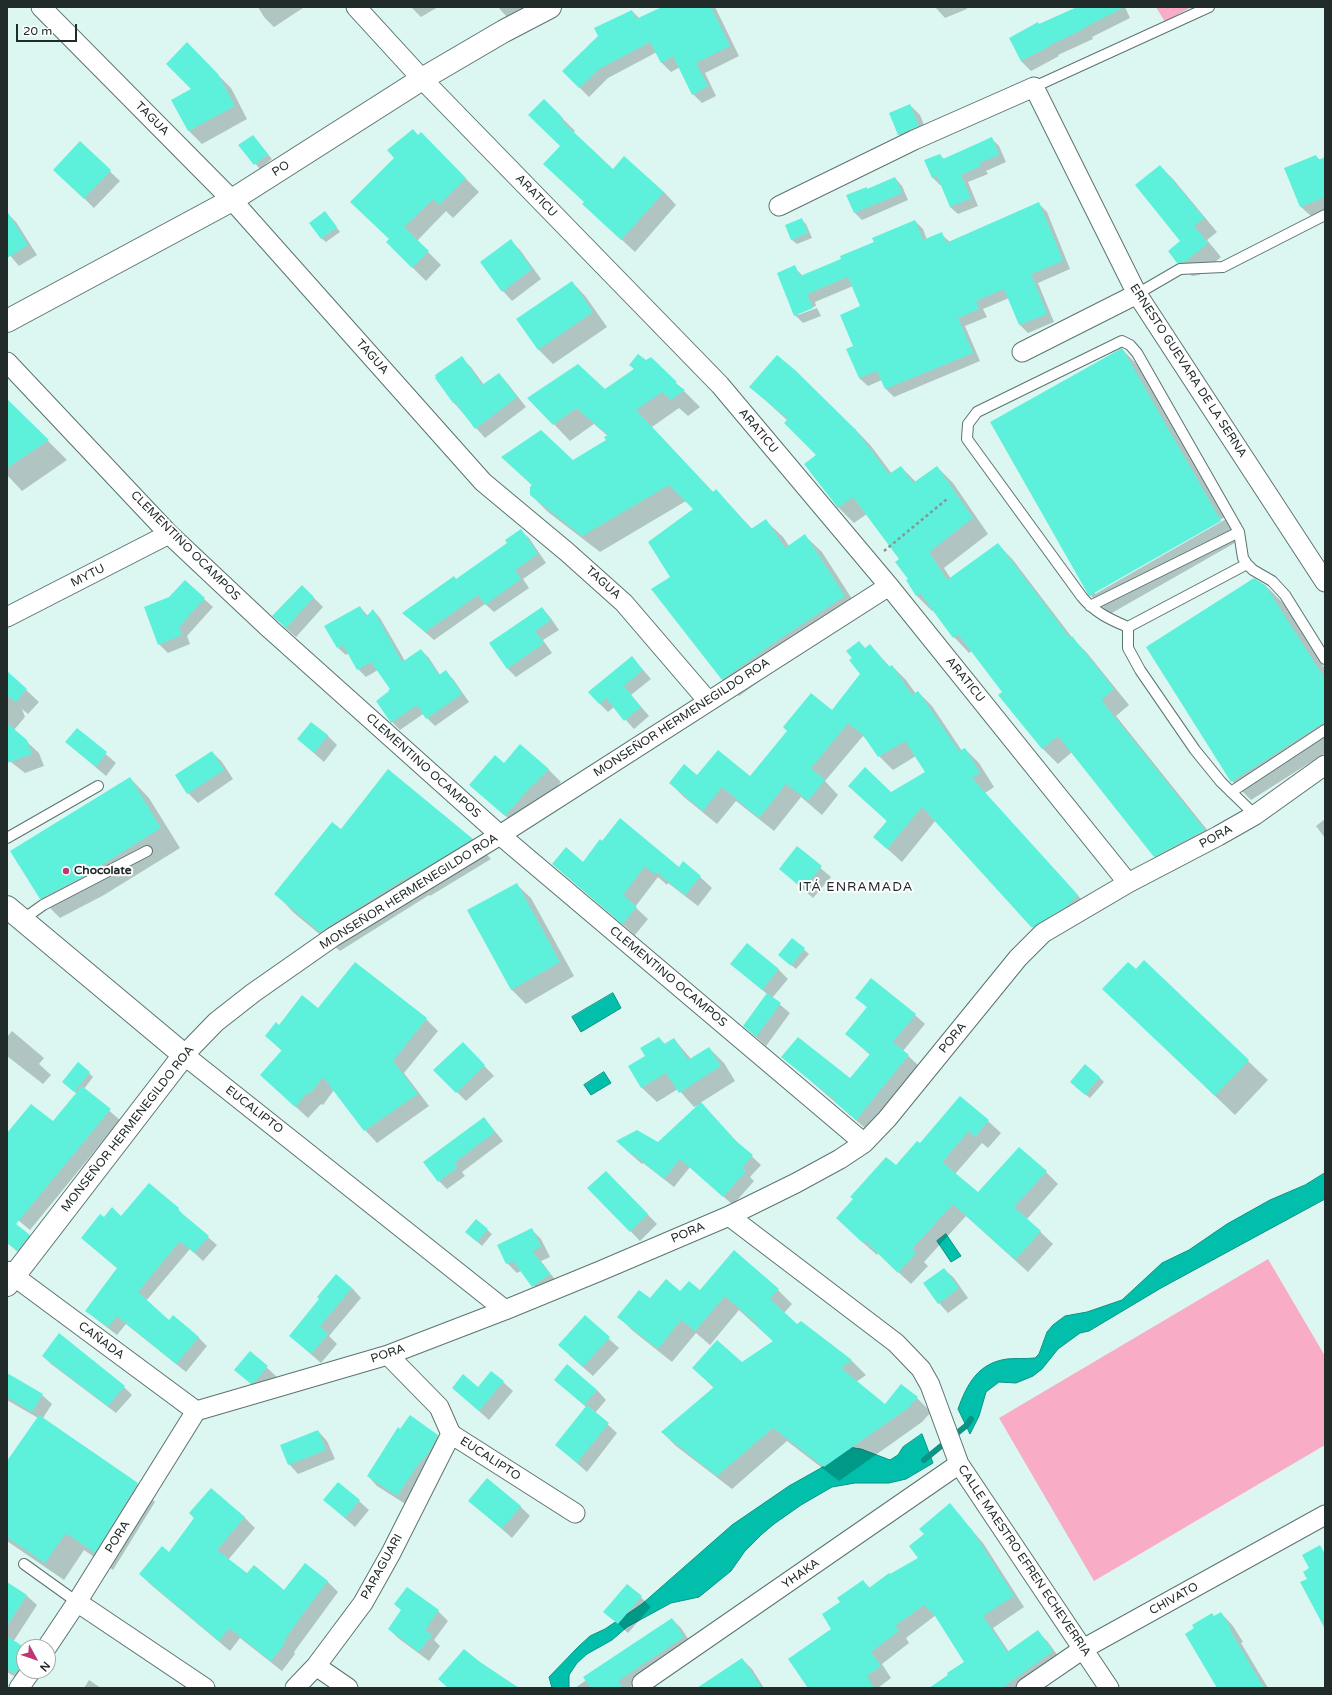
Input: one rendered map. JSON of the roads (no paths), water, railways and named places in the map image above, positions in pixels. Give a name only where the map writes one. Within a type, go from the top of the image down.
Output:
[{"type":"street","name":"TAGUA","points":[[41,7],[232,200],[483,482],[567,552],[624,603],[708,701]]},
{"type":"street","name":"ARATICU","points":[[356,7],[422,79],[720,385],[889,586],[1128,883]]},
{"type":"street","name":"PO","points":[[7,322],[232,200],[422,79],[504,31],[550,7]]},
{"type":"street","points":[[779,206],[914,140],[1034,87]]},
{"type":"street","name":"ERNESTO GUEVARA DE LA SERNA","points":[[1034,87],[1137,294],[1322,573]]},
{"type":"street","points":[[1022,352],[1137,294]]},
{"type":"street","name":"CLEMENTINO OCAMPOS","points":[[7,362],[169,534],[270,629],[500,836],[864,1143]]},
{"type":"street","name":"MYTU","points":[[7,617],[169,534]]},
{"type":"street","name":"MONSEÑOR HERMENEGILDO ROA","points":[[9,1277],[184,1055],[216,1022],[253,993],[333,937],[500,836],[889,586]]},
{"type":"street","name":"PORA","points":[[52,1639],[196,1412],[388,1355],[505,1310],[729,1216],[796,1183],[840,1159],[864,1143],[887,1119],[1018,958],[1043,933],[1128,883],[1218,836],[1254,815],[1325,765]]},
{"type":"street","name":"EUCALIPTO","points":[[15,913],[184,1055],[505,1310]]},
{"type":"street","name":"CALLE MAESTRO EFREN ECHEVERRIA","points":[[729,1216],[896,1343],[921,1369],[930,1385],[956,1456],[1109,1688]]},
{"type":"street","name":"CAÑADA","points":[[9,1277],[196,1412]]},
{"type":"street","name":"EUCALIPTO","points":[[388,1355],[439,1407],[451,1434],[575,1513]]},
{"type":"street","name":"PARAGUARI","points":[[295,1688],[316,1666],[363,1603],[391,1553],[451,1434]]},
{"type":"street","name":"YHAKA","points":[[642,1683],[956,1456]]},
{"type":"street","name":"CHIVATO","points":[[1026,1688],[1083,1649],[1325,1515]]},
{"type":"street","points":[[77,1602],[205,1688]]},
{"type":"street","points":[[316,1666],[348,1688]]},
{"type":"street","points":[[19,1688],[25,1679]]},
{"type":"lane","points":[[1034,87],[1209,7]]},
{"type":"lane","points":[[1137,294],[1180,269],[1223,267],[1325,215]]},
{"type":"lane","points":[[1128,627],[1112,620],[1090,606],[967,439],[968,424],[977,412],[1122,341],[1130,345],[1137,353],[1239,532],[1243,558],[1253,570],[1272,581],[1286,595],[1325,659]]},
{"type":"lane","points":[[1090,606],[1239,532]]},
{"type":"lane","points":[[1128,627],[1247,564]]},
{"type":"lane","points":[[1128,627],[1128,648],[1140,670],[1195,750],[1221,782],[1254,815]]},
{"type":"lane","points":[[1231,792],[1325,730]]},
{"type":"lane","points":[[7,838],[98,786]]},
{"type":"lane","points":[[15,913],[43,905],[148,851]]},
{"type":"lane","points":[[24,1564],[77,1602]]},
{"type":"waterway","points":[[924,1460],[967,1425],[971,1419]]},
{"type":"place","name":"Chocolate","points":[[66,871]]},
{"type":"district","name":"ITÁ ENRAMADA","points":[[856,888]]}]
